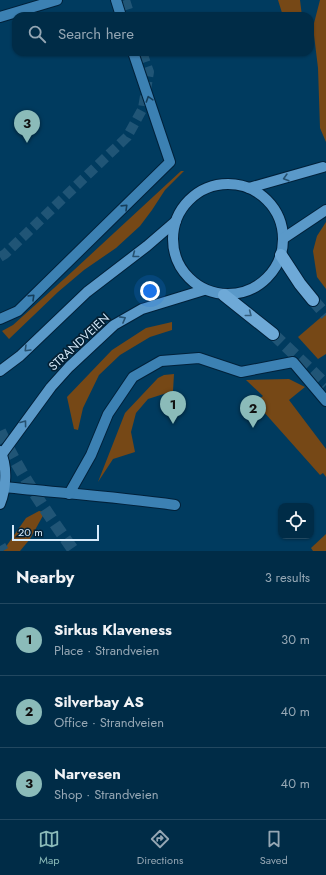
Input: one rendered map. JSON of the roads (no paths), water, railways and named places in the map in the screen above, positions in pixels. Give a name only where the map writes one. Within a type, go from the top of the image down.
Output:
[{"type":"highway","points":[[281,256],[313,300]]},
{"type":"highway","points":[[224,295],[274,334]]},
{"type":"main road","points":[[249,188],[323,167]]},
{"type":"main road","points":[[224,184],[249,188],[260,194],[270,203],[277,213],[282,225],[284,238],[281,256],[275,269],[265,281],[253,289],[238,294],[224,295],[204,290],[188,278],[177,261],[173,241],[176,221],[189,199],[212,186],[224,184]]},
{"type":"main road","points":[[284,238],[326,210]]},
{"type":"main road","points":[[0,371],[20,356],[87,292],[147,246],[176,221]]},
{"type":"main road","name":"STRANDVEIEN","points":[[1,453],[51,387],[69,367],[114,325],[142,310],[204,290]]},
{"type":"main road","points":[[0,504],[3,496],[5,475],[1,453]]},
{"type":"lane","points":[[17,12],[57,0]]},
{"type":"lane","points":[[116,0],[120,12]]},
{"type":"lane","points":[[0,17],[12,13]]},
{"type":"lane","points":[[0,319],[18,311],[170,162],[134,56]]},
{"type":"lane","points":[[69,494],[91,455],[108,414],[120,395],[134,377],[161,361],[199,358],[241,372],[292,362],[326,401]]},
{"type":"lane","points":[[4,487],[125,498],[175,505]]},
{"type":"tunnel","points":[[125,0],[129,12]]},
{"type":"tunnel","points":[[0,257],[5,254],[127,137],[143,108],[149,72],[143,56]]},
{"type":"tunnel","points":[[313,300],[326,315]]},
{"type":"tunnel","points":[[273,334],[326,385]]},
{"type":"tunnel","points":[[0,431],[25,478],[74,551]]},
{"type":"tunnel","points":[[0,546],[3,551]]},
{"type":"place","name":"Narvesen","points":[[27,143]]},
{"type":"place","name":"Sirkus Klaveness","points":[[173,424]]},
{"type":"place","name":"Silverbay AS","points":[[253,428]]}]
